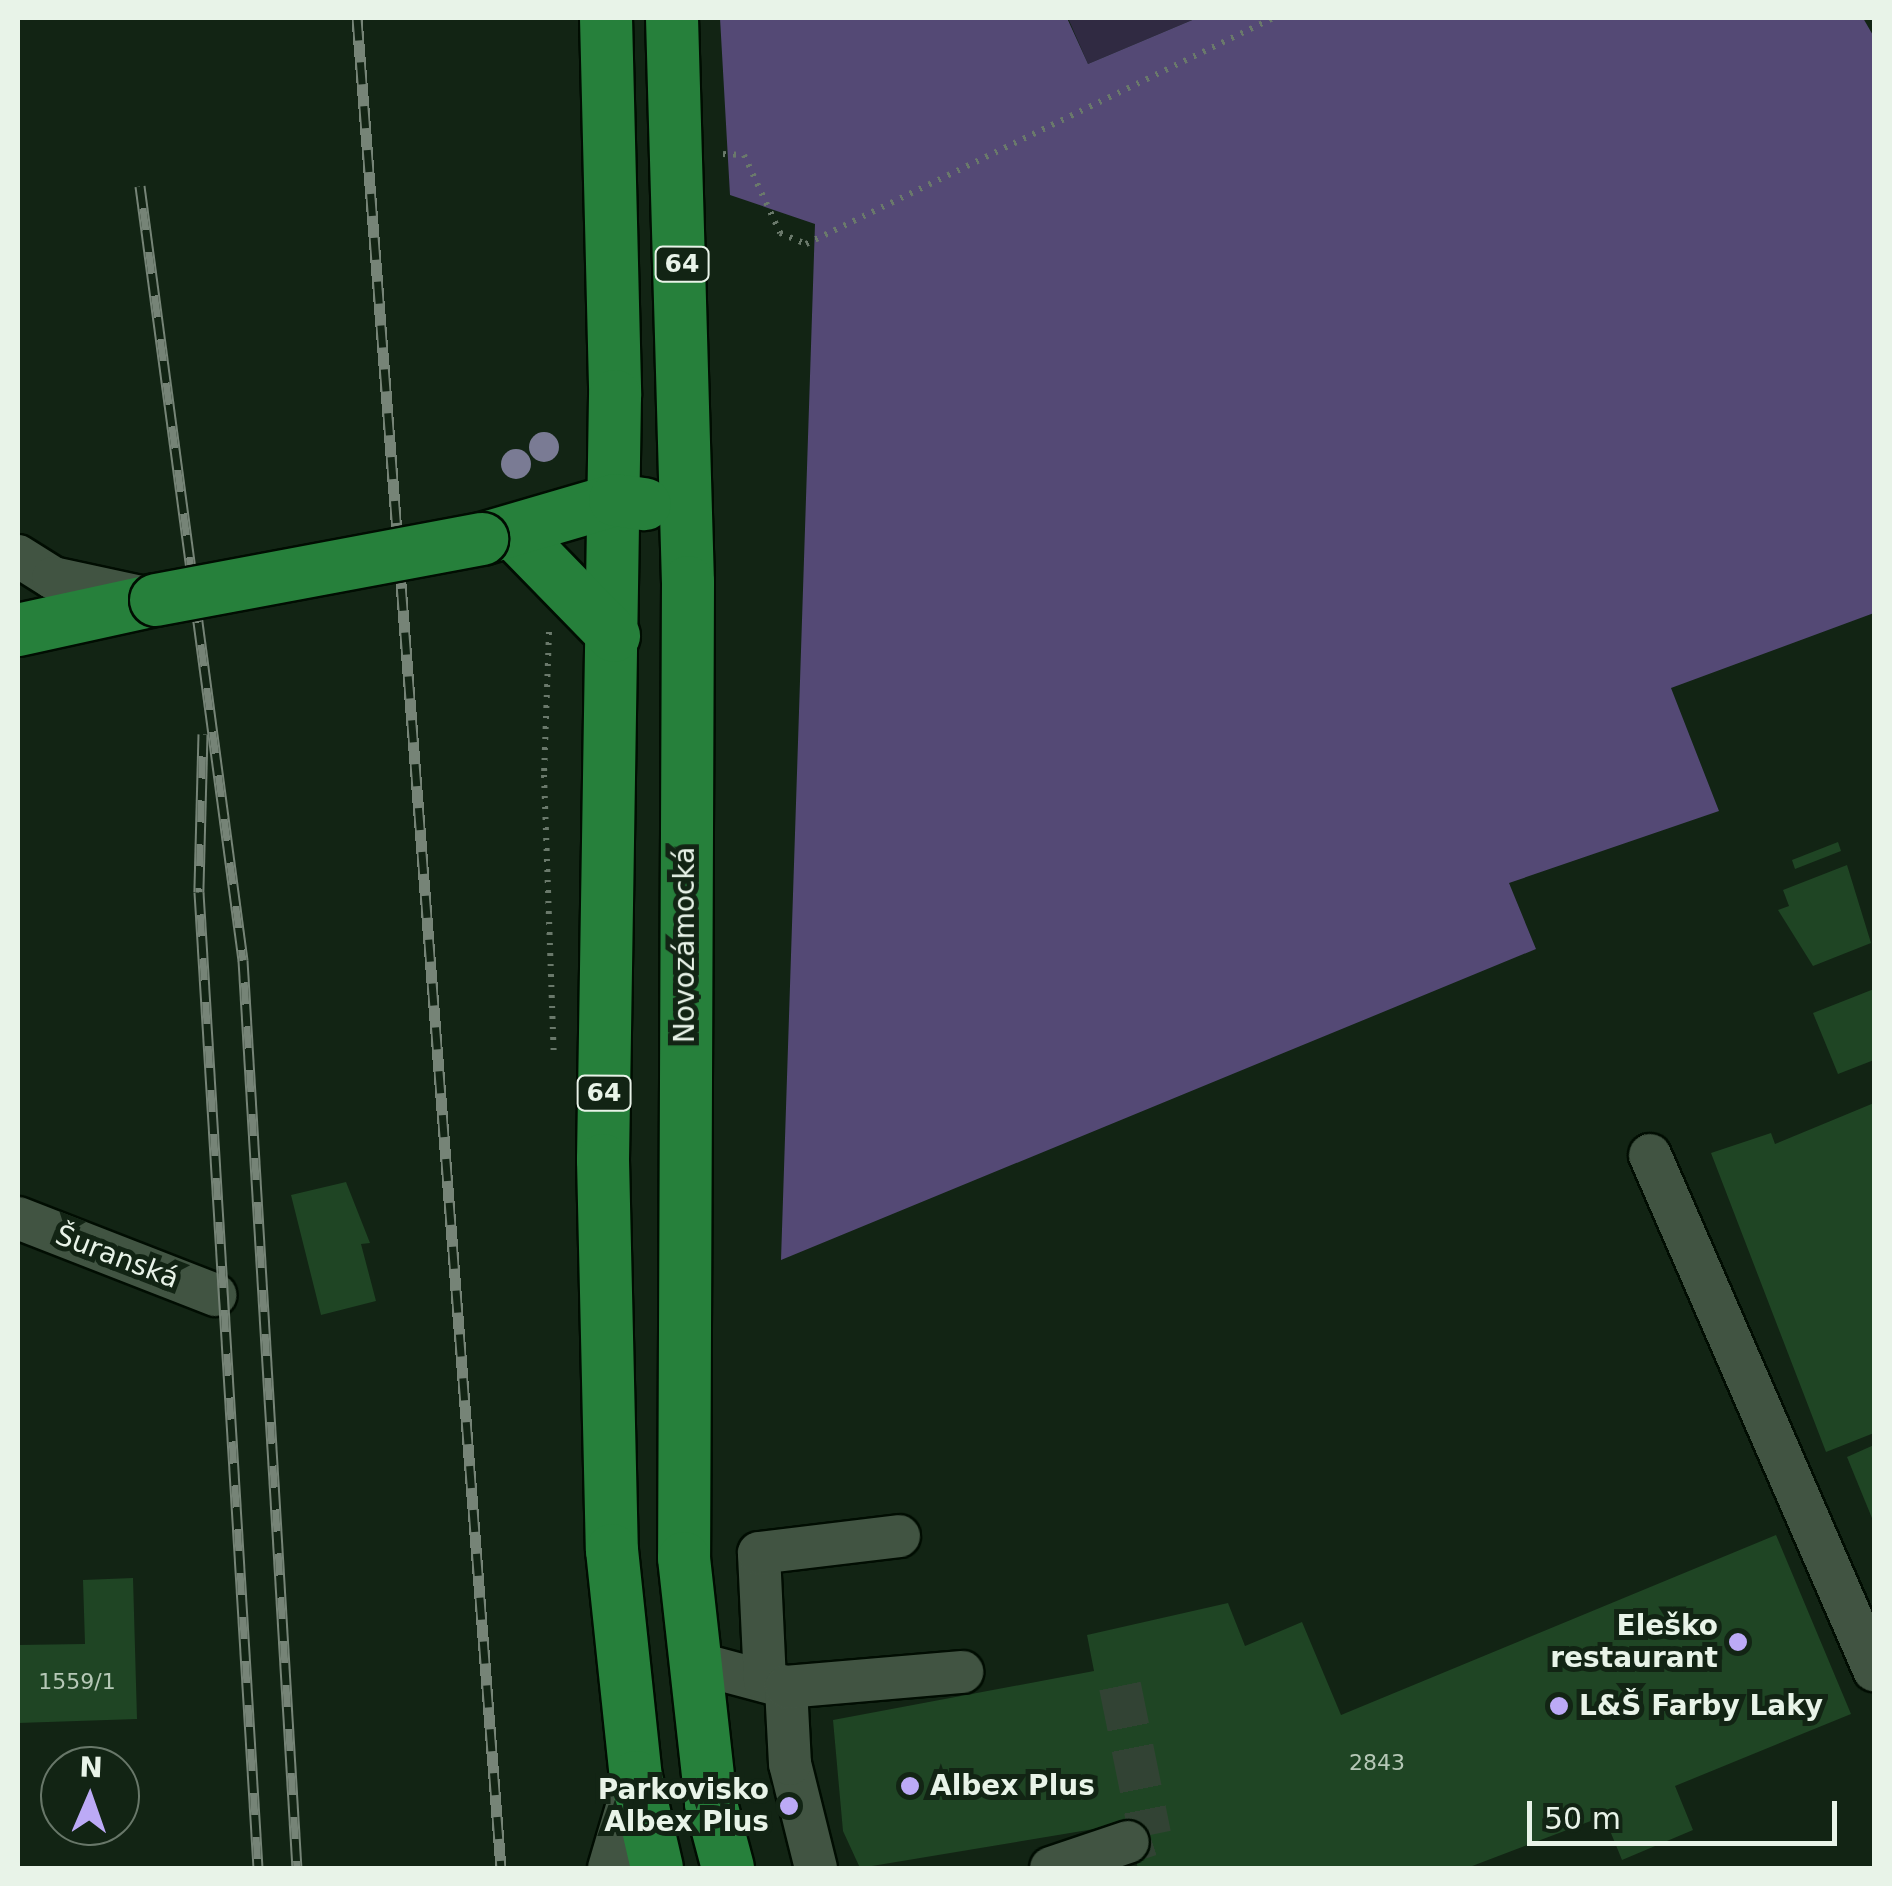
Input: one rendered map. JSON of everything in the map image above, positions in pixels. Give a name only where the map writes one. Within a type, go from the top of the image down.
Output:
[{"type":"main road","name":"64","points":[[606,18],[615,500],[603,1180],[612,1550],[636,1777],[657,1868]]},
{"type":"main road","name":"Novozámocká","points":[[672,18],[686,510],[692,1662],[728,1868]]},
{"type":"main road","points":[[18,630],[498,535],[615,500],[686,510]]},
{"type":"main road","points":[[498,535],[614,636]]},
{"type":"street","points":[[18,556],[87,590],[156,600]]},
{"type":"street","points":[[1650,1156],[1874,1670]]},
{"type":"street","name":"Šuranská","points":[[18,1218],[216,1295]]},
{"type":"street","points":[[816,1868],[790,1764],[759,1553],[899,1536]]},
{"type":"street","points":[[692,1662],[776,1684],[962,1672]]},
{"type":"street","points":[[609,1868],[636,1777]]},
{"type":"street","points":[[1051,1868],[1128,1842]]},
{"type":"path","points":[[717,154],[744,155],[780,233],[806,244],[1273,18]]},
{"type":"shaded area","points":[[720,18],[1067,18],[1088,64],[1197,18],[1863,18],[1874,37],[1874,613],[1671,688],[1719,811],[1509,883],[1536,949],[781,1260],[815,224],[730,195]]},
{"type":"shaded area","points":[[1068,18],[1197,18],[1088,64]]},
{"type":"building","points":[[1838,842],[1841,851],[1795,869],[1792,860]]},
{"type":"building","points":[[1847,865],[1871,943],[1813,966],[1778,910],[1789,906],[1783,890]]},
{"type":"building","points":[[1874,989],[1874,1060],[1838,1074],[1813,1013]]},
{"type":"building","points":[[1874,1103],[1874,1433],[1826,1452],[1711,1153],[1771,1133],[1775,1144]]},
{"type":"building","points":[[346,1182],[370,1243],[361,1244],[376,1301],[321,1315],[291,1195]]},
{"type":"building","points":[[1874,1445],[1874,1523],[1847,1457]]},
{"type":"building","points":[[1776,1535],[1851,1714],[1675,1786],[1693,1830],[1622,1860],[1604,1816],[1467,1868],[1138,1868],[1124,1824],[860,1868],[843,1831],[833,1720],[1094,1671],[1087,1635],[1228,1603],[1245,1646],[1302,1622],[1341,1715]]},
{"type":"building","points":[[133,1578],[137,1719],[18,1723],[18,1645],[85,1644],[83,1580]]},
{"type":"tunnel","points":[[1120,1686],[1150,1835],[1128,1842]]},
{"type":"railway","points":[[357,18],[501,1868]]},
{"type":"railway","points":[[140,186],[243,960],[297,1868]]},
{"type":"railway","points":[[203,734],[199,892],[258,1868]]},
{"type":"place","name":"Eleško restaurant","points":[[1738,1642]]},
{"type":"place","name":"L&Š Farby Laky","points":[[1559,1706]]},
{"type":"place","name":"Albex Plus","points":[[910,1786]]},
{"type":"place","name":"Parkovisko Albex Plus","points":[[789,1806]]}]
